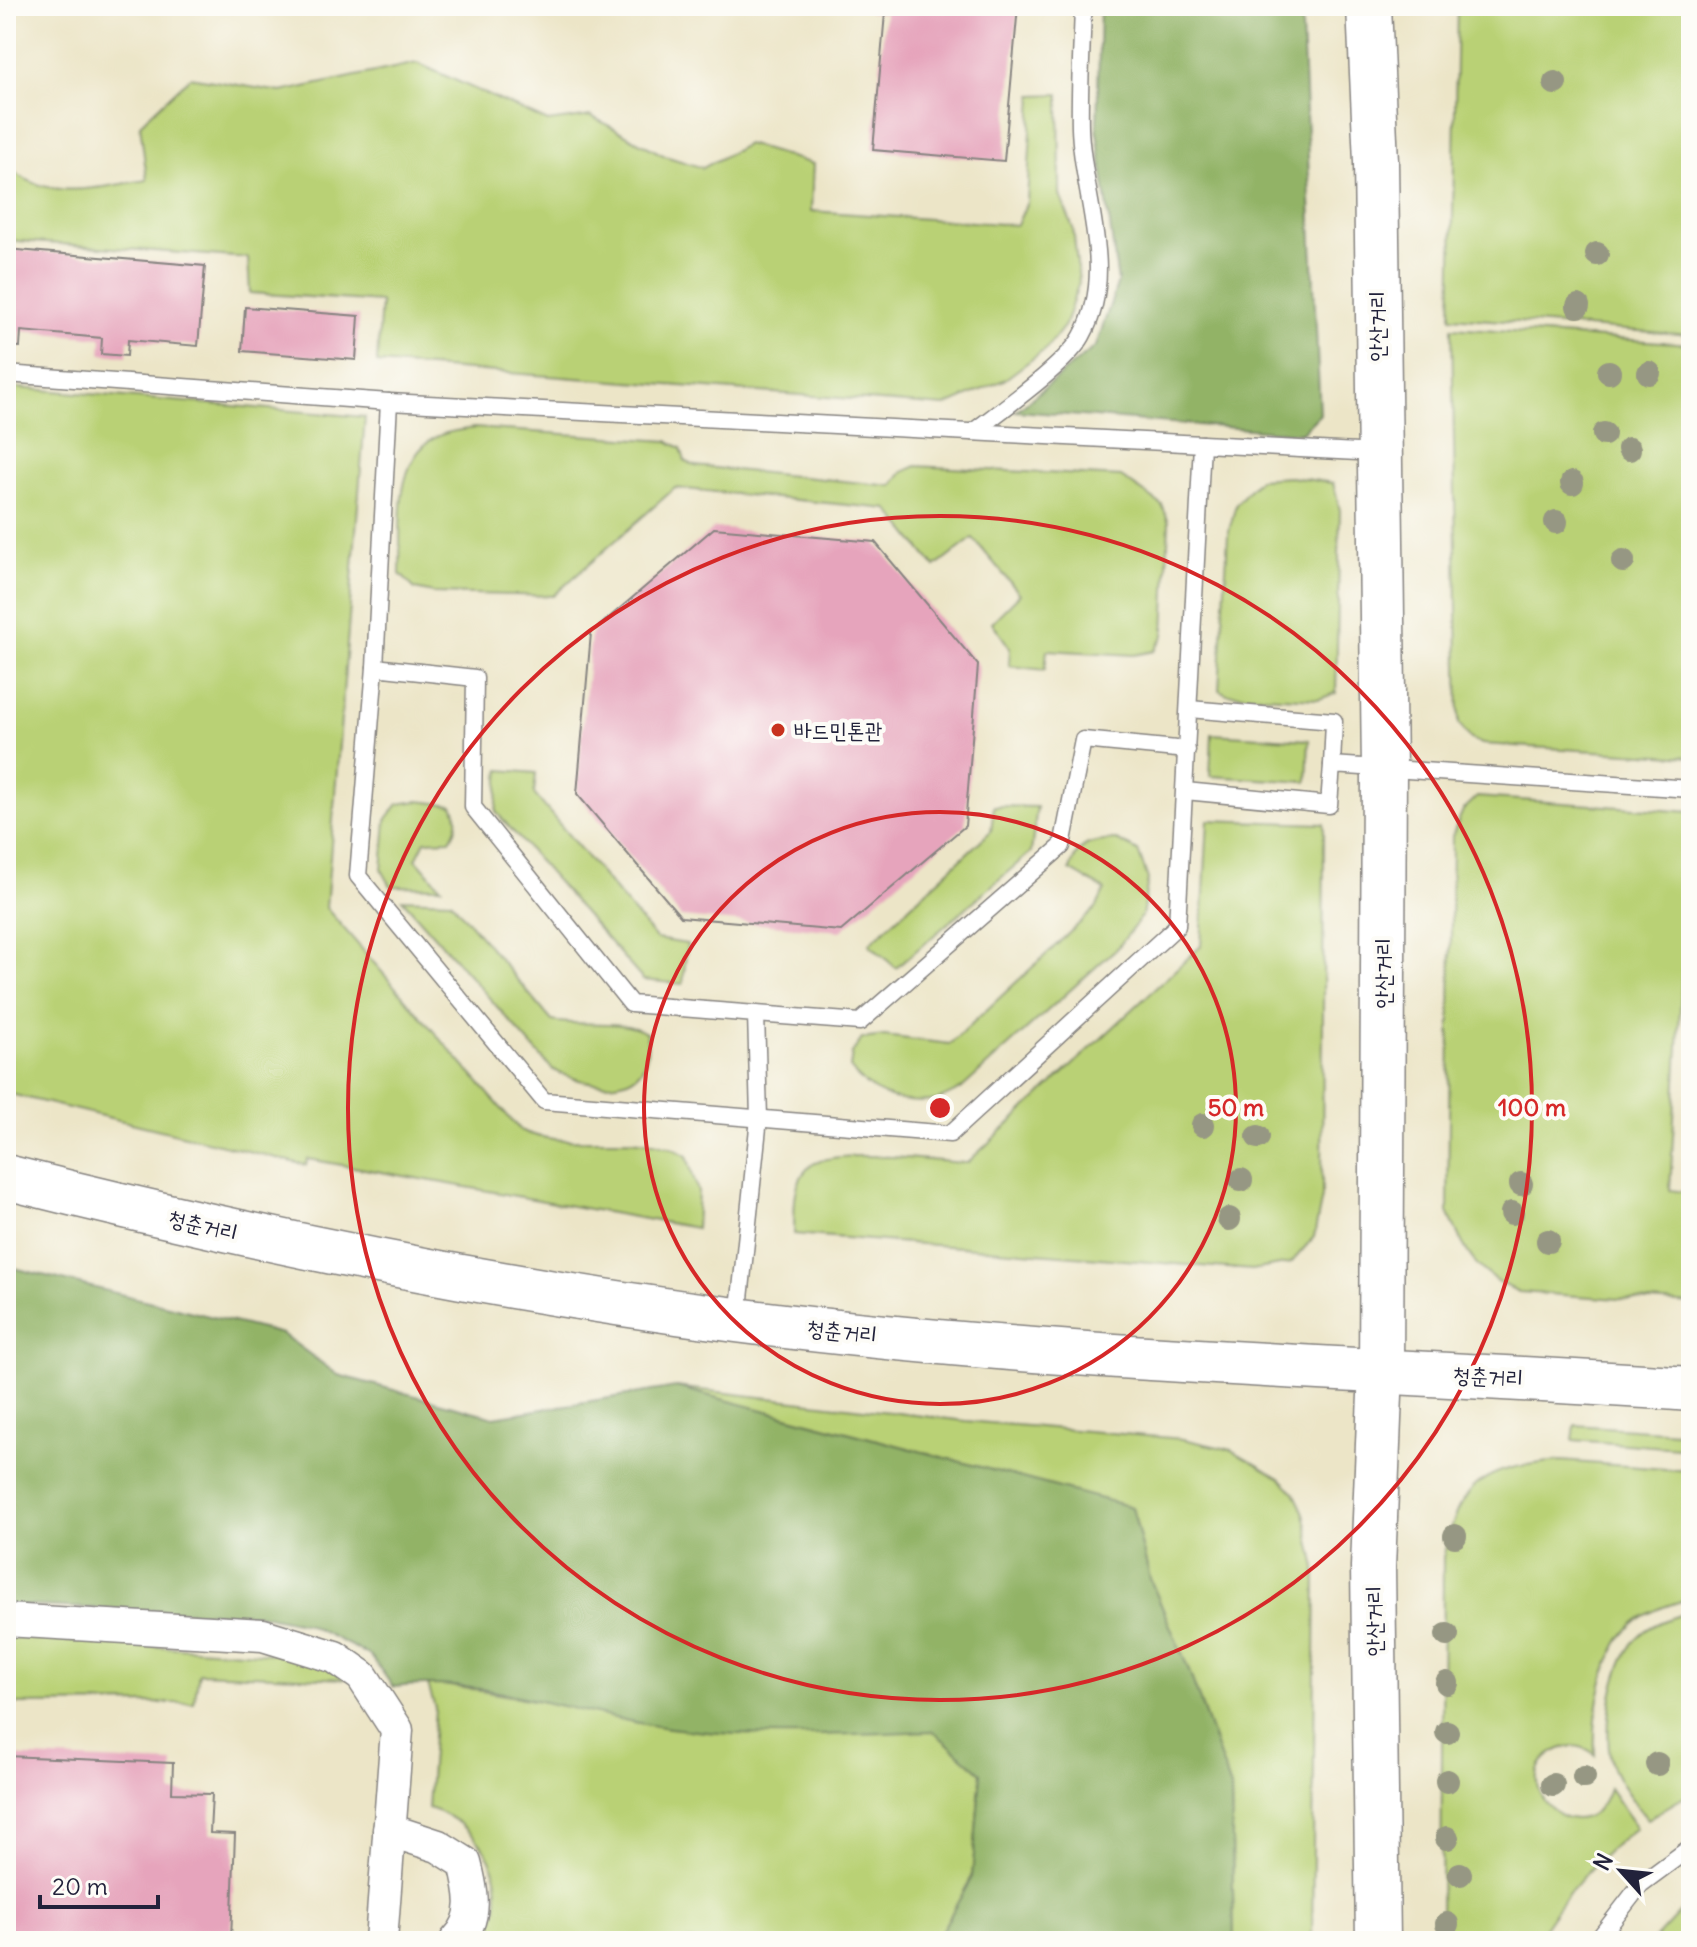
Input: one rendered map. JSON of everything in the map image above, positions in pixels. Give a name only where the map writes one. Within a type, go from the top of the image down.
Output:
[{"type":"main road","name":"안산거리","points":[[1369,6],[1376,162],[1384,769],[1381,1370],[1373,1567],[1378,1941]]},
{"type":"main road","name":"청춘거리","points":[[6,1177],[187,1223],[387,1265],[738,1320],[913,1339],[1691,1389]]},
{"type":"street","points":[[6,1620],[263,1635],[335,1657],[362,1676],[397,1730],[381,1941]]},
{"type":"street","points":[[389,1830],[438,1846],[465,1863],[474,1900],[464,1934],[456,1941]]},
{"type":"lane","points":[[973,432],[1029,389],[1082,338],[1098,295],[1097,237],[1084,178],[1080,128],[1083,6]]},
{"type":"lane","points":[[6,374],[389,402],[1378,453]]},
{"type":"lane","points":[[389,402],[375,667],[358,876],[544,1101],[950,1134],[1177,926],[1202,444]]},
{"type":"lane","points":[[375,667],[475,678],[473,807],[631,1004],[860,1022],[1062,846],[1083,740],[1187,750]]},
{"type":"lane","points":[[1185,791],[1329,805],[1332,765],[1334,721],[1189,709]]},
{"type":"lane","points":[[1332,765],[1691,789]]},
{"type":"lane","points":[[738,1320],[759,1118],[756,1014]]},
{"type":"lane","points":[[1597,1941],[1641,1884],[1691,1847]]},
{"type":"green space","points":[[1100,6],[1301,6],[1320,414],[1301,433],[1016,411],[1096,346],[1118,282],[1097,132]]},
{"type":"green space","points":[[1457,6],[1691,6],[1691,335],[1451,317]]},
{"type":"green space","points":[[417,63],[548,122],[591,116],[665,156],[703,168],[747,144],[813,164],[811,211],[1017,225],[1027,202],[1033,95],[1059,94],[1060,195],[1073,228],[1079,282],[1065,325],[1047,348],[1004,380],[945,406],[377,363],[381,302],[250,293],[248,258],[6,240],[6,166],[22,178],[56,189],[74,190],[147,180],[140,124],[190,77],[281,92]]},
{"type":"green space","points":[[1452,328],[1691,344],[1691,757],[1482,744],[1471,739],[1459,724]]},
{"type":"green space","points":[[6,387],[365,417],[326,908],[520,1130],[561,1140],[647,1142],[687,1156],[698,1192],[696,1228],[308,1159],[306,1165],[6,1093]]},
{"type":"green space","points":[[474,428],[668,441],[681,448],[685,461],[695,466],[892,486],[901,473],[916,466],[1121,477],[1162,505],[1169,522],[1164,635],[1154,651],[1134,655],[1047,650],[1045,670],[1009,666],[1010,648],[992,622],[1020,594],[973,538],[935,567],[888,509],[675,488],[553,596],[433,593],[415,589],[400,574],[402,495],[407,475],[414,458],[426,444],[443,434]]},
{"type":"green space","points":[[1290,477],[1333,483],[1340,510],[1336,693],[1319,699],[1227,694],[1219,690],[1228,535],[1236,504],[1259,479]]},
{"type":"green space","points":[[1212,734],[1309,740],[1307,782],[1210,776]]},
{"type":"green space","points":[[500,770],[536,773],[534,794],[656,939],[687,944],[683,984],[643,980],[496,812]]},
{"type":"green space","points":[[1477,797],[1691,812],[1670,1190],[1691,1193],[1691,1304],[1519,1292],[1492,1277],[1474,1261],[1448,1212],[1452,836],[1463,810]]},
{"type":"green space","points":[[418,801],[453,805],[457,815],[450,840],[425,841],[416,859],[441,887],[391,886],[382,870],[386,820],[398,804]]},
{"type":"green space","points":[[994,806],[1037,807],[1031,852],[896,968],[869,944],[991,831]]},
{"type":"green space","points":[[1208,820],[1324,824],[1322,1197],[1314,1237],[1291,1263],[1252,1270],[794,1234],[796,1191],[808,1168],[819,1161],[859,1156],[967,1163],[1201,946]]},
{"type":"green space","points":[[1116,840],[1138,851],[1148,879],[1142,916],[1119,946],[961,1089],[950,1095],[919,1102],[896,1099],[875,1090],[857,1077],[850,1068],[852,1053],[862,1039],[884,1036],[950,1044],[1096,908],[1105,890],[1070,870],[1076,854],[1086,845]]},
{"type":"green space","points":[[402,899],[451,901],[552,1021],[613,1024],[646,1033],[647,1054],[642,1069],[632,1078],[602,1084],[552,1069]]},
{"type":"green space","points":[[6,1266],[282,1334],[338,1375],[494,1417],[676,1387],[1132,1507],[1150,1579],[1188,1668],[1231,1788],[1234,1941],[936,1941],[972,1877],[981,1773],[933,1731],[769,1735],[670,1728],[497,1692],[428,1685],[393,1687],[371,1656],[307,1624],[257,1614],[6,1605]]},
{"type":"green space","points":[[676,1387],[966,1421],[1183,1439],[1232,1450],[1280,1478],[1294,1492],[1304,1513],[1316,1568],[1312,1941],[1234,1941],[1231,1788],[1188,1668],[1150,1579],[1132,1507]]},
{"type":"green space","points":[[1575,1425],[1691,1433],[1691,1449],[1573,1440]]},
{"type":"green space","points":[[1561,1461],[1691,1471],[1691,1598],[1646,1615],[1633,1624],[1614,1650],[1598,1703],[1595,1755],[1579,1747],[1560,1749],[1542,1762],[1537,1778],[1540,1794],[1551,1808],[1565,1817],[1582,1818],[1597,1810],[1609,1788],[1636,1828],[1580,1880],[1536,1941],[1441,1941],[1443,1558],[1458,1510],[1480,1482],[1512,1468]]},
{"type":"green space","points":[[1691,1611],[1691,1793],[1647,1819],[1613,1768],[1608,1736],[1612,1697],[1623,1660],[1641,1634],[1658,1623]]},
{"type":"green space","points":[[6,1637],[275,1654],[315,1661],[346,1679],[199,1673],[194,1703],[6,1704]]},
{"type":"green space","points":[[427,1682],[552,1703],[670,1728],[806,1735],[933,1730],[981,1773],[972,1877],[936,1941],[484,1941],[494,1920],[498,1900],[497,1879],[490,1861],[480,1843],[466,1829],[428,1808],[435,1708]]},
{"type":"green space","points":[[1691,1900],[1691,1941],[1653,1941]]},
{"type":"building","points":[[869,6],[1018,6],[1004,161],[873,150],[885,13],[869,12]]},
{"type":"building","points":[[6,249],[205,266],[198,346],[128,340],[127,356],[101,354],[102,338],[21,331],[20,347],[6,346]]},
{"type":"building","points":[[245,307],[359,316],[356,360],[242,351]]},
{"type":"building","name":"바드민톤관","points":[[714,528],[875,542],[978,665],[965,826],[841,931],[681,917],[577,794],[591,633]]},
{"type":"building","points":[[6,1756],[173,1763],[172,1793],[212,1794],[210,1833],[235,1834],[231,1941],[6,1941]]},
{"type":"place","name":"바드민톤관","points":[[778,730]]}]
